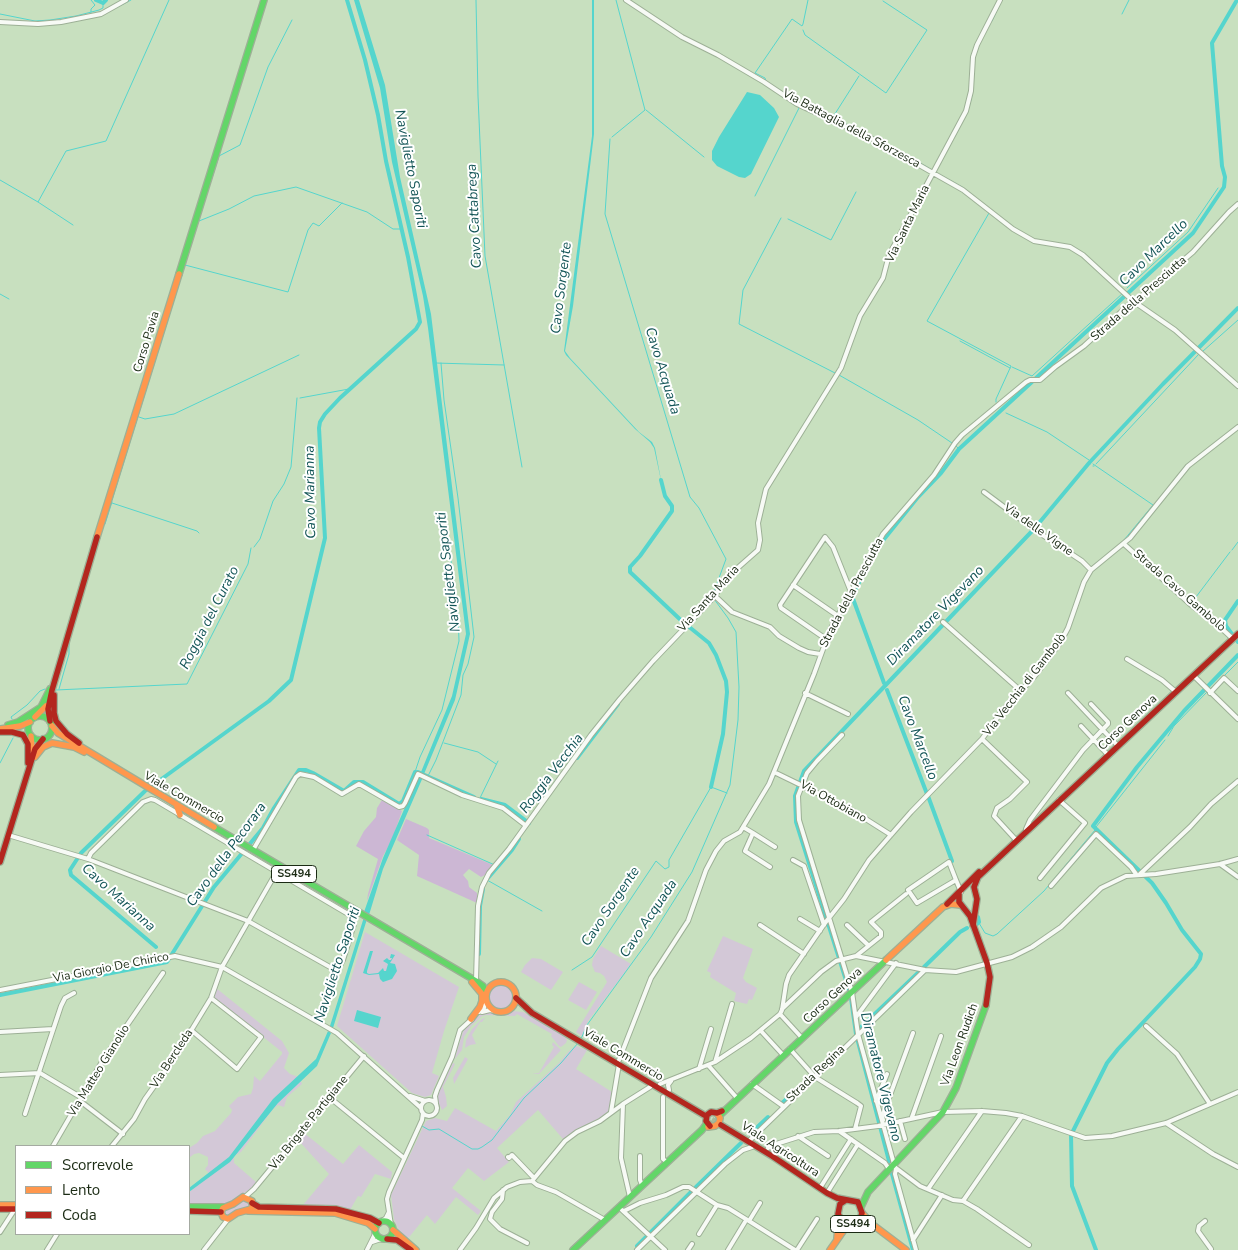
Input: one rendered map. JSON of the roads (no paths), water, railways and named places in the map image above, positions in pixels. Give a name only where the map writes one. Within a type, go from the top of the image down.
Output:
[{"type":"main road","name":"Corso Pavia","points":[[52,690],[86,573],[264,0]]},
{"type":"main road","name":"Corso Genova","points":[[710,1123],[707,1115],[718,1114],[737,1098],[1235,637]]},
{"type":"main road","points":[[1,729],[18,722],[41,707],[58,669]]},
{"type":"main road","points":[[58,669],[53,705],[56,721],[67,734],[108,765]]},
{"type":"main road","points":[[1,729],[20,726],[30,722],[45,707],[52,690]]},
{"type":"main road","points":[[0,862],[35,749],[50,734],[51,724],[48,709],[52,690]]},
{"type":"main road","name":"SS494","points":[[35,717],[42,716],[51,724]]},
{"type":"main road","points":[[30,722],[31,762]]},
{"type":"main road","name":"Viale Commercio","points":[[51,724],[58,733],[108,765],[176,804],[247,849],[337,899],[476,981],[483,986],[490,1007],[496,1011],[522,1009],[532,1013]]},
{"type":"main road","points":[[1,729],[23,735],[26,739],[29,750],[27,774]]},
{"type":"main road","name":"SS494","points":[[1,729],[20,729],[30,733],[37,739],[45,738]]},
{"type":"main road","name":"Viale Commercio","points":[[45,738],[66,740],[89,753]]},
{"type":"main road","points":[[27,774],[37,753],[43,747],[52,743],[74,747],[108,765]]},
{"type":"main road","points":[[176,804],[180,815]]},
{"type":"main road","name":"Corso Genova","points":[[974,892],[975,882],[1002,853]]},
{"type":"main road","points":[[962,906],[958,899],[960,892],[967,889],[974,892],[977,899],[973,924]]},
{"type":"main road","points":[[326,900],[337,899]]},
{"type":"main road","points":[[943,907],[951,904],[970,908],[975,904]]},
{"type":"main road","name":"Via Leon Rudich","points":[[868,1192],[943,1112],[956,1088],[985,1009],[990,977],[987,963],[970,916],[962,906]]},
{"type":"main road","points":[[445,962],[473,982],[482,994],[480,1007],[472,1018]]},
{"type":"main road","name":"Viale Commercio","points":[[476,981],[484,983],[503,982],[510,986],[522,1006],[532,1013],[619,1062],[710,1123]]},
{"type":"main road","points":[[486,997],[489,988],[495,983]]},
{"type":"main road","points":[[510,1009],[516,998]]},
{"type":"main road","points":[[619,1062],[700,1108],[718,1114],[751,1139],[768,1148],[781,1161]]},
{"type":"main road","points":[[619,1062],[633,1077],[744,1143],[769,1157],[781,1161]]},
{"type":"main road","name":"Corso Genova","points":[[573,1250],[605,1220],[622,1209],[630,1197],[642,1185],[710,1123],[720,1122],[718,1114]]},
{"type":"main road","name":"Viale Agricoltura","points":[[710,1123],[781,1161],[827,1193],[858,1202],[878,1230]]},
{"type":"main road","points":[[849,1200],[868,1192]]},
{"type":"main road","points":[[862,1210],[868,1192]]},
{"type":"main road","name":"Viale Agricoltura","points":[[827,1193],[839,1218],[846,1224],[863,1224],[878,1230],[906,1250]]},
{"type":"main road","points":[[224,1214],[245,1197],[258,1207],[336,1210],[370,1218],[378,1227],[383,1239]]},
{"type":"main road","name":"SS494","points":[[837,1211],[840,1204],[849,1200]]},
{"type":"main road","points":[[248,1212],[252,1208],[252,1202]]},
{"type":"main road","points":[[0,1205],[15,1208]]},
{"type":"main road","points":[[190,1206],[224,1214]]},
{"type":"main road","points":[[0,1209],[15,1208]]},
{"type":"main road","name":"SS494","points":[[854,1223],[860,1219],[862,1210]]},
{"type":"main road","points":[[190,1211],[224,1214],[248,1212],[335,1213],[378,1227]]},
{"type":"main road","points":[[838,1238],[839,1218]]},
{"type":"main road","points":[[378,1227],[386,1222],[416,1250]]},
{"type":"main road","points":[[830,1250],[844,1230],[854,1223]]},
{"type":"main road","points":[[383,1239],[392,1234],[392,1227]]},
{"type":"main road","points":[[383,1239],[397,1240],[410,1250]]},
{"type":"street","points":[[0,22],[48,23],[100,14],[126,0]]},
{"type":"street","name":"Via Battaglia della Sforzesca","points":[[626,0],[682,37],[749,73],[797,104],[877,140],[933,172],[963,190],[1000,220],[1034,241],[1070,247],[1083,255],[1134,301],[1175,330],[1238,386]]},
{"type":"street","name":"Via Santa Maria","points":[[476,981],[480,896],[485,878],[510,848],[591,735],[620,699],[653,661],[715,596],[724,580],[758,550],[760,540],[758,523],[766,488],[841,368],[860,316],[884,278],[889,255],[966,111],[971,91],[975,51],[1000,0]]},
{"type":"street","name":"Strada della Presciutta","points":[[611,1112],[619,1062],[651,978],[688,921],[706,870],[716,850],[724,841],[736,836],[769,784],[814,674],[826,639],[884,534],[934,475],[962,435],[1026,382],[1040,380],[1084,346],[1192,252],[1238,204]]},
{"type":"street","name":"Via Vecchia di Gambolò","points":[[781,1012],[789,975],[844,899],[869,860],[891,834],[982,739],[1002,711],[1021,691],[1066,634],[1084,582],[1091,570],[1110,552],[1124,544],[1188,466],[1238,427]]},
{"type":"street","name":"Via delle Vigne","points":[[984,492],[1082,561],[1091,570]]},
{"type":"street","points":[[826,639],[781,608],[780,605],[825,537],[833,547],[851,592]]},
{"type":"street","name":"Strada Cavo Gambolò","points":[[1124,544],[1190,604],[1235,637]]},
{"type":"street","points":[[793,585],[838,616]]},
{"type":"street","points":[[715,596],[732,612],[770,627],[779,636],[808,652],[820,654]]},
{"type":"street","points":[[943,622],[1021,691]]},
{"type":"street","points":[[1127,659],[1162,680],[1176,692]]},
{"type":"street","points":[[1194,676],[1238,719]]},
{"type":"street","points":[[1207,690],[1224,678],[1238,691]]},
{"type":"street","points":[[805,693],[848,714]]},
{"type":"street","points":[[1068,693],[1118,746]]},
{"type":"street","points":[[1024,833],[1030,820],[1108,722],[1091,704]]},
{"type":"street","points":[[1081,726],[1108,755]]},
{"type":"street","points":[[842,734],[811,766],[800,784],[798,802],[799,824],[827,921],[852,992],[857,1036],[916,1250]]},
{"type":"street","points":[[982,739],[1027,782],[1010,799],[997,808],[994,816],[1016,840]]},
{"type":"street","name":"Via Ottobiano","points":[[774,772],[850,809],[891,834]]},
{"type":"street","points":[[247,849],[296,777],[300,774],[314,777],[342,794],[359,784],[366,786],[399,807],[406,803],[420,775],[462,795],[503,808],[527,823]]},
{"type":"street","points":[[1141,873],[1190,827],[1211,804],[1238,781]]},
{"type":"street","points":[[8,835],[88,860],[248,921],[337,971],[346,951],[354,924],[353,919],[348,914],[277,871],[247,849],[155,800],[146,800],[90,853],[88,860]]},
{"type":"street","points":[[1040,878],[1085,823],[1058,800]]},
{"type":"street","points":[[743,827],[775,847]]},
{"type":"street","points":[[753,833],[745,851],[770,867]]},
{"type":"street","points":[[1051,886],[1096,834],[1141,873]]},
{"type":"street","points":[[660,1084],[715,1062],[762,1031],[821,972],[840,960],[856,956],[925,970],[956,972],[1012,957],[1032,948],[1061,926],[1101,888],[1126,876],[1141,873],[1156,874],[1220,864],[1238,858]]},
{"type":"street","points":[[793,860],[804,866],[827,921]]},
{"type":"street","points":[[956,880],[916,903],[908,890],[949,862],[956,880],[960,892]]},
{"type":"street","points":[[1220,864],[1238,877]]},
{"type":"street","name":"Via Bercleda","points":[[113,1145],[123,1134],[175,1057],[211,998],[222,966],[277,871]]},
{"type":"street","points":[[856,956],[881,936],[881,932],[871,922],[906,894]]},
{"type":"street","points":[[800,919],[820,931]]},
{"type":"street","points":[[760,925],[804,954]]},
{"type":"street","points":[[848,925],[868,946]]},
{"type":"street","name":"Via Giorgio De Chirico","points":[[0,990],[175,956],[222,966],[331,1030],[408,1095]]},
{"type":"street","points":[[856,1017],[896,963]]},
{"type":"street","name":"Strada Regina","points":[[751,1139],[925,970]]},
{"type":"street","name":"Via Matteo Gianolio","points":[[54,1145],[103,1060],[163,973]]},
{"type":"street","points":[[25,1114],[61,1006],[65,998],[74,993]]},
{"type":"street","points":[[408,1095],[425,1114],[432,1115],[436,1112],[438,1109],[435,1096],[452,1057],[460,1030],[484,1008],[486,997]]},
{"type":"street","points":[[191,1030],[237,1069],[260,1037],[211,998]]},
{"type":"street","points":[[715,1062],[732,1004]]},
{"type":"street","points":[[472,1018],[486,1010],[496,1011]]},
{"type":"street","points":[[781,1012],[802,1038]]},
{"type":"street","points":[[1146,1026],[1176,1054],[1210,1104]]},
{"type":"street","points":[[699,1068],[710,1029]]},
{"type":"street","points":[[0,1032],[53,1030]]},
{"type":"street","points":[[762,1031],[784,1055]]},
{"type":"street","points":[[882,1125],[882,1117],[913,1033]]},
{"type":"street","points":[[912,1118],[941,1036]]},
{"type":"street","points":[[790,1049],[815,1077],[861,1106],[855,1129]]},
{"type":"street","name":"Via Brigate Partigiane","points":[[245,1197],[254,1189],[364,1056]]},
{"type":"street","points":[[708,1065],[737,1098]]},
{"type":"street","points":[[0,1075],[40,1073],[81,1099],[123,1134]]},
{"type":"street","points":[[876,1101],[887,1074]]},
{"type":"street","points":[[669,1090],[668,1085],[672,1080]]},
{"type":"street","points":[[752,1084],[783,1106]]},
{"type":"street","points":[[460,1250],[494,1198],[503,1190],[520,1182],[533,1179],[565,1140],[600,1121],[650,1087]]},
{"type":"street","points":[[421,1108],[426,1100],[437,1090]]},
{"type":"street","points":[[768,1148],[814,1132],[839,1131],[882,1125],[943,1112],[982,1111],[1022,1116],[1085,1138],[1112,1136],[1166,1123],[1238,1092]]},
{"type":"street","points":[[408,1095],[436,1102]]},
{"type":"street","points":[[329,1097],[404,1158]]},
{"type":"street","points":[[663,1097],[663,1159],[667,1162]]},
{"type":"street","points":[[623,1104],[621,1158],[630,1197]]},
{"type":"street","points":[[928,1189],[982,1111]]},
{"type":"street","points":[[392,1227],[387,1199],[388,1192],[425,1114]]},
{"type":"street","points":[[963,1201],[1022,1116]]},
{"type":"street","points":[[900,1120],[905,1139]]},
{"type":"street","points":[[1166,1123],[1212,1153],[1238,1167]]},
{"type":"street","points":[[839,1131],[920,1186],[954,1200],[963,1201],[1029,1245]]},
{"type":"street","points":[[798,1136],[828,1156]]},
{"type":"street","points":[[819,1188],[851,1139]]},
{"type":"street","points":[[743,1150],[744,1143]]},
{"type":"street","points":[[827,1193],[858,1144]]},
{"type":"street","points":[[637,1250],[725,1164],[743,1150],[752,1147]]},
{"type":"street","points":[[508,1157],[512,1155],[537,1185],[556,1192],[605,1220]]},
{"type":"street","points":[[640,1156],[640,1180],[642,1185]]},
{"type":"street","points":[[665,1250],[659,1248],[622,1209],[683,1187],[691,1187],[796,1250],[817,1219]]},
{"type":"street","name":"Via Brigate Partigiane","points":[[252,1202],[254,1189]]},
{"type":"street","points":[[503,1190],[502,1199],[492,1212],[490,1220],[500,1229],[527,1243]]},
{"type":"street","points":[[913,1240],[942,1195]]},
{"type":"street","points":[[728,1250],[760,1203]]},
{"type":"street","points":[[699,1234],[717,1204]]},
{"type":"street","points":[[0,1232],[15,1210]]},
{"type":"street","points":[[366,1250],[378,1227],[389,1212]]},
{"type":"street","points":[[204,1250],[223,1228],[224,1214]]},
{"type":"street","points":[[1205,1221],[1199,1226],[1198,1231],[1211,1250]]},
{"type":"street","points":[[47,1250],[56,1235]]},
{"type":"street","points":[[370,1243],[383,1239]]},
{"type":"street","points":[[688,1250],[692,1244]]},
{"type":"water","points":[[354,0],[359,0],[385,85],[400,177],[431,314],[470,634],[455,700],[424,774],[421,772],[452,696],[466,634],[423,296],[392,162],[380,88]]},
{"type":"water","points":[[592,0],[594,0],[594,134],[573,306],[565,351],[639,432],[652,442],[655,448],[662,485],[654,448],[650,442],[635,429],[566,355],[564,351],[592,136]]},
{"type":"water","points":[[747,92],[760,95],[774,108],[779,117],[751,174],[745,178],[717,166],[712,160],[712,151]]},
{"type":"water","points":[[419,775],[423,777],[383,869],[369,915],[364,912],[383,858]]},
{"type":"water","points":[[364,917],[367,919],[333,1028],[330,1026]]},
{"type":"water","points":[[370,951],[373,951],[367,971],[369,974],[378,973],[383,968],[386,971],[388,964],[383,961],[387,958],[391,960],[391,954],[395,955],[390,963],[395,964],[397,971],[392,979],[383,982],[379,974],[369,975],[363,973]]},
{"type":"water","points":[[357,1010],[381,1017],[378,1028],[354,1021]]},
{"type":"water","points":[[328,1031],[331,1033],[317,1066],[278,1103],[230,1162],[190,1191],[190,1187],[229,1157],[273,1099],[316,1059]]},
{"type":"waterway","points":[[91,0],[95,5],[91,12]]},
{"type":"waterway","name":"Cavo Marianna","points":[[96,0],[103,3],[106,0]]},
{"type":"waterway","points":[[100,16],[131,0]]},
{"type":"waterway","points":[[0,180],[38,202],[66,151],[106,141],[169,0]]},
{"type":"waterway","name":"Cavo Marianna","points":[[156,947],[71,875],[70,870],[81,853],[145,791],[269,701],[291,680],[325,538],[320,422],[340,398],[416,329],[420,322],[378,115],[365,60],[347,0]]},
{"type":"waterway","name":"Cavo Cattabrega","points":[[476,0],[485,256],[522,467]]},
{"type":"waterway","name":"Cavo Acquada","points":[[612,137],[645,110],[616,0]]},
{"type":"waterway","points":[[766,81],[765,78],[755,73],[792,19],[802,26],[808,0]]},
{"type":"waterway","points":[[1122,14],[1129,0]]},
{"type":"waterway","name":"Cavo Marcello","points":[[1036,378],[1193,233],[1224,187],[1225,177],[1222,166],[1212,43],[1237,0]]},
{"type":"waterway","points":[[803,30],[805,35],[886,93],[927,30],[883,1]]},
{"type":"waterway","points":[[0,14],[35,21],[50,20],[99,10],[103,8],[103,3]]},
{"type":"waterway","points":[[992,21],[1000,4]]},
{"type":"waterway","points":[[210,184],[219,156],[240,145],[268,67],[292,20]]},
{"type":"waterway","points":[[833,117],[859,76]]},
{"type":"waterway","points":[[970,104],[972,95]]},
{"type":"waterway","points":[[806,105],[884,142],[932,170]]},
{"type":"waterway","points":[[755,196],[799,108]]},
{"type":"waterway","points":[[646,110],[704,157]]},
{"type":"waterway","points":[[941,162],[966,115]]},
{"type":"waterway","name":"Cavo Acquada","points":[[610,139],[605,214],[690,497],[699,508],[726,559],[712,597]]},
{"type":"waterway","points":[[935,172],[970,193]]},
{"type":"waterway","points":[[199,221],[254,196],[296,187],[367,212],[393,229],[400,229]]},
{"type":"waterway","points":[[1127,288],[1188,232],[1218,188]]},
{"type":"waterway","points":[[788,219],[831,240],[856,192]]},
{"type":"waterway","points":[[112,500],[205,200]]},
{"type":"waterway","points":[[38,202],[73,225]]},
{"type":"waterway","points":[[185,265],[288,292],[308,230],[313,223],[319,226],[342,203]]},
{"type":"waterway","points":[[989,213],[927,321],[1011,366],[996,402]]},
{"type":"waterway","points":[[781,218],[743,290],[739,324],[835,373]]},
{"type":"waterway","name":"Cavo Marcello","points":[[1012,367],[1032,376],[1123,293]]},
{"type":"waterway","points":[[0,294],[9,299]]},
{"type":"waterway","name":"Diramatore Vigevano","points":[[849,990],[796,822],[795,796],[804,771],[1034,529],[1089,463],[1163,384],[1238,308]]},
{"type":"waterway","points":[[1202,352],[1238,320]]},
{"type":"waterway","points":[[960,341],[1010,368]]},
{"type":"waterway","points":[[1096,464],[1199,354]]},
{"type":"waterway","points":[[139,417],[145,419],[174,414],[299,355]]},
{"type":"waterway","name":"Cavo Cattabrega","points":[[435,363],[504,365]]},
{"type":"waterway","name":"Cavo Cattabrega","points":[[428,776],[461,695],[463,675],[468,664],[474,637],[441,363]]},
{"type":"waterway","points":[[839,375],[918,420],[952,443]]},
{"type":"waterway","name":"Cavo Marcello","points":[[881,543],[959,449],[1033,381]]},
{"type":"waterway","name":"Roggia del Curato","points":[[300,398],[349,389]]},
{"type":"waterway","name":"Roggia del Curato","points":[[254,547],[260,539],[273,501],[284,484],[291,467],[297,398]]},
{"type":"waterway","points":[[1006,413],[1047,432],[1089,460]]},
{"type":"waterway","name":"Cavo Marcello","points":[[956,446],[959,449]]},
{"type":"waterway","points":[[1093,464],[1153,505],[1124,540]]},
{"type":"waterway","name":"Cavo Sorgente","points":[[661,480],[665,496],[672,506],[672,511],[630,567],[630,572],[686,625]]},
{"type":"waterway","points":[[105,524],[112,502]]},
{"type":"waterway","points":[[112,503],[199,533]]},
{"type":"waterway","name":"Naviglietto Saporiti","points":[[415,772],[442,710],[459,641],[458,613],[447,532]]},
{"type":"waterway","points":[[1232,550],[1238,542]]},
{"type":"waterway","points":[[1127,544],[1154,567]]},
{"type":"waterway","name":"Roggia del Curato","points":[[56,690],[187,684],[248,564],[251,548]]},
{"type":"waterway","points":[[1193,601],[1230,552]]},
{"type":"waterway","name":"Cavo Marcello","points":[[867,567],[852,596],[884,683]]},
{"type":"waterway","points":[[1166,579],[1202,611]]},
{"type":"waterway","points":[[59,689],[69,654],[69,640],[83,595]]},
{"type":"waterway","name":"Cavo Acquada","points":[[581,1039],[587,1025],[651,937],[692,872],[730,785],[738,720],[739,687],[736,632],[714,599]]},
{"type":"waterway","points":[[1238,601],[1225,620],[1226,626],[1238,642]]},
{"type":"waterway","points":[[1213,619],[1226,626]]},
{"type":"waterway","name":"Cavo Sorgente","points":[[688,626],[709,643],[726,681],[727,692],[723,734],[711,787]]},
{"type":"waterway","points":[[1096,1250],[1072,1186],[1071,1135],[1107,1063],[1195,967],[1201,954],[1182,930],[1152,883],[1093,826],[1137,767],[1184,711],[1238,655]]},
{"type":"waterway","name":"Cavo Cattabrega","points":[[1223,677],[1238,662]]},
{"type":"waterway","name":"Cavo Cattabrega","points":[[1210,689],[1220,679]]},
{"type":"waterway","name":"Roggia del Curato","points":[[12,719],[11,717],[27,705],[40,691],[45,689]]},
{"type":"waterway","name":"Cavo Marcello","points":[[887,690],[927,794]]},
{"type":"waterway","name":"Cavo Cattabrega","points":[[1168,736],[1174,726],[1207,692]]},
{"type":"waterway","name":"Roggia Vecchia","points":[[577,758],[618,704]]},
{"type":"waterway","name":"Roggia del Curato","points":[[0,763],[13,738]]},
{"type":"waterway","name":"Cavo Cattabrega","points":[[1096,827],[1165,740]]},
{"type":"waterway","points":[[444,743],[478,752],[496,764]]},
{"type":"waterway","points":[[480,798],[498,761]]},
{"type":"waterway","name":"Cavo della Pecorara","points":[[0,995],[167,962],[214,887],[263,828],[299,770],[313,773],[344,791],[354,782],[363,782],[399,804],[403,801],[416,772]]},
{"type":"waterway","name":"Cavo della Pecorara","points":[[418,772],[474,797]]},
{"type":"waterway","name":"Cavo Sorgente","points":[[572,970],[592,957],[656,861],[665,869],[669,867],[669,860],[711,787],[727,793]]},
{"type":"waterway","name":"Cavo Marcello","points":[[928,796],[952,861]]},
{"type":"waterway","name":"Cavo della Pecorara","points":[[481,799],[505,805],[529,823]]},
{"type":"waterway","name":"Cavo Cattabrega","points":[[979,923],[985,933],[993,936],[997,934],[1044,891],[1095,830]]},
{"type":"waterway","points":[[427,835],[497,866]]},
{"type":"waterway","name":"Roggia Vecchia","points":[[488,878],[519,839]]},
{"type":"waterway","points":[[487,880],[542,911]]},
{"type":"waterway","name":"Roggia Vecchia","points":[[479,954],[480,906],[483,889]]},
{"type":"waterway","name":"Cavo Cattabrega","points":[[977,924],[979,922],[978,917]]},
{"type":"waterway","name":"Cavo Marcello","points":[[924,967],[960,932],[967,928]]},
{"type":"waterway","name":"Cavo Marcello","points":[[859,1029],[921,970]]},
{"type":"waterway","name":"Diramatore Vigevano","points":[[851,998],[856,1034],[889,1161]]},
{"type":"waterway","name":"Cavo Acquada","points":[[422,1126],[429,1130],[439,1129],[472,1149],[482,1147],[492,1140],[524,1098],[561,1063],[578,1043]]},
{"type":"waterway","name":"Cavo Marcello","points":[[782,1103],[799,1088]]},
{"type":"waterway","name":"Cavo Marcello","points":[[750,1134],[768,1117]]},
{"type":"waterway","name":"Cavo Marcello","points":[[696,1187],[741,1143]]},
{"type":"waterway","name":"Diramatore Vigevano","points":[[892,1174],[913,1250]]},
{"type":"waterway","name":"Cavo Marcello","points":[[650,1233],[693,1190]]},
{"type":"waterway","name":"Cavo Marcello","points":[[637,1246],[646,1237]]},
{"type":"tunnel","points":[[704,1115],[721,1125]]}]
